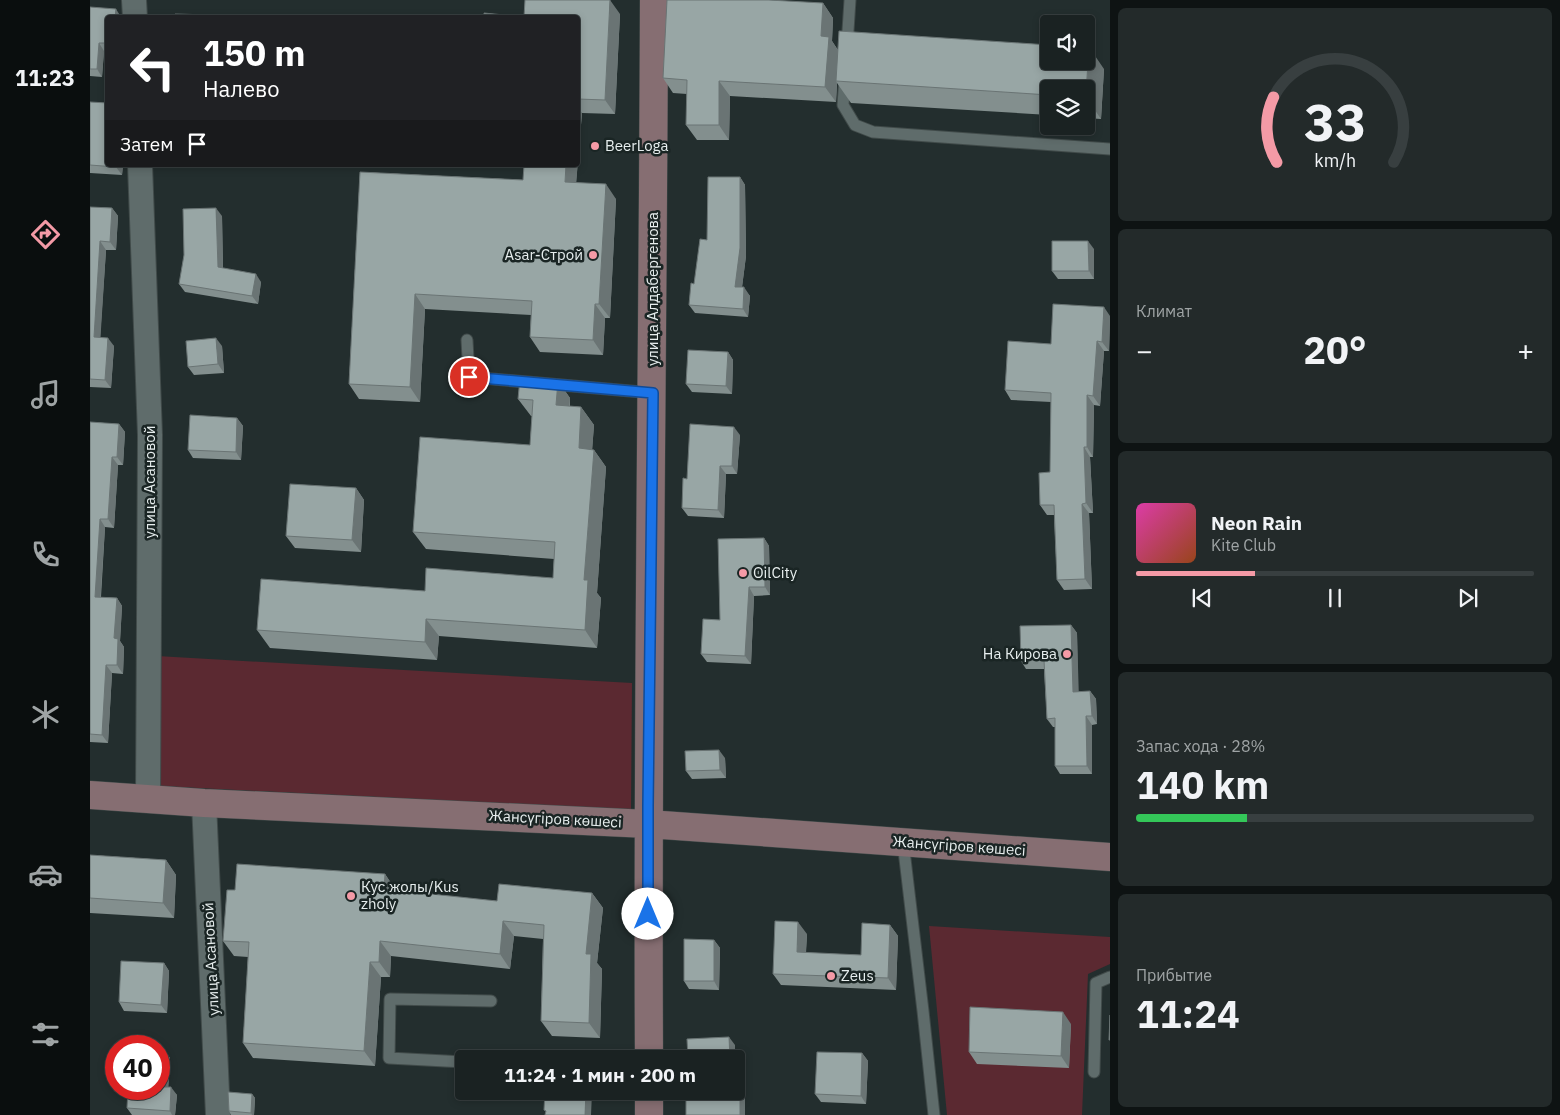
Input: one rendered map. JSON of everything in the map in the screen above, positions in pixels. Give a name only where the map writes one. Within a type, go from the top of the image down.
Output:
[{"type":"street","points":[[134,0],[135,15]]},
{"type":"street","name":"улица Алдабергенова","points":[[649,1050],[648,824],[653,393],[654,0]]},
{"type":"street","name":"улица Асановой","points":[[140,167],[150,435],[148,799]]},
{"type":"street","name":"Жансүгіров көшесі","points":[[90,795],[204,803],[648,824],[1110,857]]},
{"type":"street","name":"улица Асановой","points":[[204,803],[218,1115]]},
{"type":"street","points":[[649,1100],[649,1115]]},
{"type":"lane","points":[[850,0],[843,105],[855,125],[872,132],[1110,149]]},
{"type":"lane","points":[[467,340],[469,377],[653,393]]},
{"type":"lane","points":[[903,842],[924,1011],[934,1115]]},
{"type":"lane","points":[[1094,1072],[1096,983],[1110,977]]},
{"type":"lane","points":[[455,1062],[389,1058],[390,999],[491,1001]]},
{"type":"shaded area","points":[[157,656],[632,683],[631,810],[160,786]]},
{"type":"shaded area","points":[[929,926],[1110,937],[1110,964],[1088,974],[1082,1115],[947,1115]]},
{"type":"building","points":[[525,0],[610,0],[605,100],[580,99],[580,15],[524,15]]},
{"type":"building","points":[[667,0],[769,0],[823,3],[821,36],[829,37],[825,87],[719,81],[719,125],[686,125],[687,80],[663,78]]},
{"type":"building","points":[[90,7],[116,9],[115,15],[105,15],[105,43],[99,43],[97,69],[90,69]]},
{"type":"building","points":[[484,13],[504,15],[484,15]]},
{"type":"building","points":[[175,14],[211,15],[175,15]]},
{"type":"building","points":[[839,31],[1040,44],[1040,70],[1088,70],[1087,80],[1040,80],[1040,94],[836,81]]},
{"type":"building","points":[[90,102],[105,103],[105,166],[90,165]]},
{"type":"building","points":[[524,167],[566,167],[565,182],[606,184],[599,304],[595,304],[593,340],[530,337],[532,301],[415,294],[410,387],[349,384],[360,172],[523,180]]},
{"type":"building","points":[[708,177],[740,177],[740,248],[735,287],[744,287],[743,309],[689,305],[691,283],[694,284],[700,239],[707,240]]},
{"type":"building","points":[[90,207],[112,208],[110,242],[100,241],[94,337],[108,338],[105,380],[90,379]]},
{"type":"building","points":[[216,208],[218,267],[256,274],[252,296],[179,284],[184,255],[183,209]]},
{"type":"building","points":[[1052,241],[1088,241],[1089,271],[1052,271]]},
{"type":"building","points":[[1053,304],[1104,307],[1102,342],[1097,341],[1093,396],[1087,395],[1087,447],[1084,447],[1086,503],[1082,504],[1085,579],[1057,580],[1054,505],[1040,505],[1039,473],[1050,472],[1051,393],[1005,390],[1008,341],[1051,344]]},
{"type":"building","points":[[216,338],[218,364],[188,367],[186,341]]},
{"type":"building","points":[[688,350],[728,352],[726,386],[686,384]]},
{"type":"building","points":[[520,378],[558,381],[556,405],[581,407],[579,448],[594,450],[584,580],[588,580],[585,630],[426,619],[425,642],[257,630],[261,579],[425,591],[426,568],[553,578],[555,542],[413,532],[420,437],[530,445],[533,400],[518,399]]},
{"type":"building","points":[[190,415],[237,418],[236,452],[188,450]]},
{"type":"building","points":[[90,422],[119,424],[117,457],[112,457],[108,519],[100,519],[95,597],[117,598],[114,638],[118,639],[117,665],[106,665],[102,735],[90,734]]},
{"type":"building","points":[[690,424],[734,427],[732,466],[720,466],[718,510],[682,508],[683,478],[687,479]]},
{"type":"building","points":[[290,484],[356,488],[352,540],[286,536]]},
{"type":"building","points":[[764,538],[765,587],[749,587],[745,656],[701,654],[703,619],[720,620],[718,539]]},
{"type":"building","points":[[1071,625],[1073,692],[1090,691],[1092,716],[1086,716],[1087,766],[1055,766],[1055,718],[1047,719],[1044,660],[1021,661],[1020,626]]},
{"type":"building","points":[[719,750],[720,770],[686,771],[685,751]]},
{"type":"building","points":[[90,855],[166,860],[163,903],[90,898]]},
{"type":"building","points":[[237,864],[385,874],[384,889],[497,901],[499,884],[592,893],[586,954],[591,954],[589,1023],[541,1021],[544,925],[503,921],[500,954],[380,941],[379,962],[370,962],[364,1051],[243,1043],[249,942],[223,941],[227,890],[235,890]]},
{"type":"building","points":[[775,921],[798,922],[797,952],[861,955],[862,923],[890,925],[888,978],[773,974]]},
{"type":"building","points":[[684,939],[714,940],[714,981],[684,981]]},
{"type":"building","points":[[121,961],[164,963],[161,1005],[119,1002]]},
{"type":"building","points":[[970,1007],[1063,1012],[1061,1056],[969,1052]]},
{"type":"building","points":[[729,1037],[730,1050],[688,1050],[687,1039]]},
{"type":"building","points":[[817,1052],[862,1053],[861,1096],[815,1094]]},
{"type":"building","points":[[171,1087],[170,1111],[127,1108],[127,1100],[170,1100]]},
{"type":"building","points":[[228,1092],[252,1094],[251,1113],[229,1111]]},
{"type":"building","points":[[545,1100],[586,1100],[585,1115],[545,1115],[546,1111],[544,1110]]},
{"type":"building","points":[[686,1100],[740,1100],[740,1115],[686,1115]]},
{"type":"place","name":"BeerLoga","points":[[595,146]]},
{"type":"place","name":"Asar-Строй","points":[[593,255]]},
{"type":"place","name":"OilCity","points":[[743,573]]},
{"type":"place","name":"На Кирова","points":[[1067,654]]},
{"type":"place","name":"Кус жолы/Kus zholy","points":[[351,896]]},
{"type":"place","name":"Zeus","points":[[831,976]]},
{"type":"route","points":[[469,377],[653,393],[648,914]]}]
